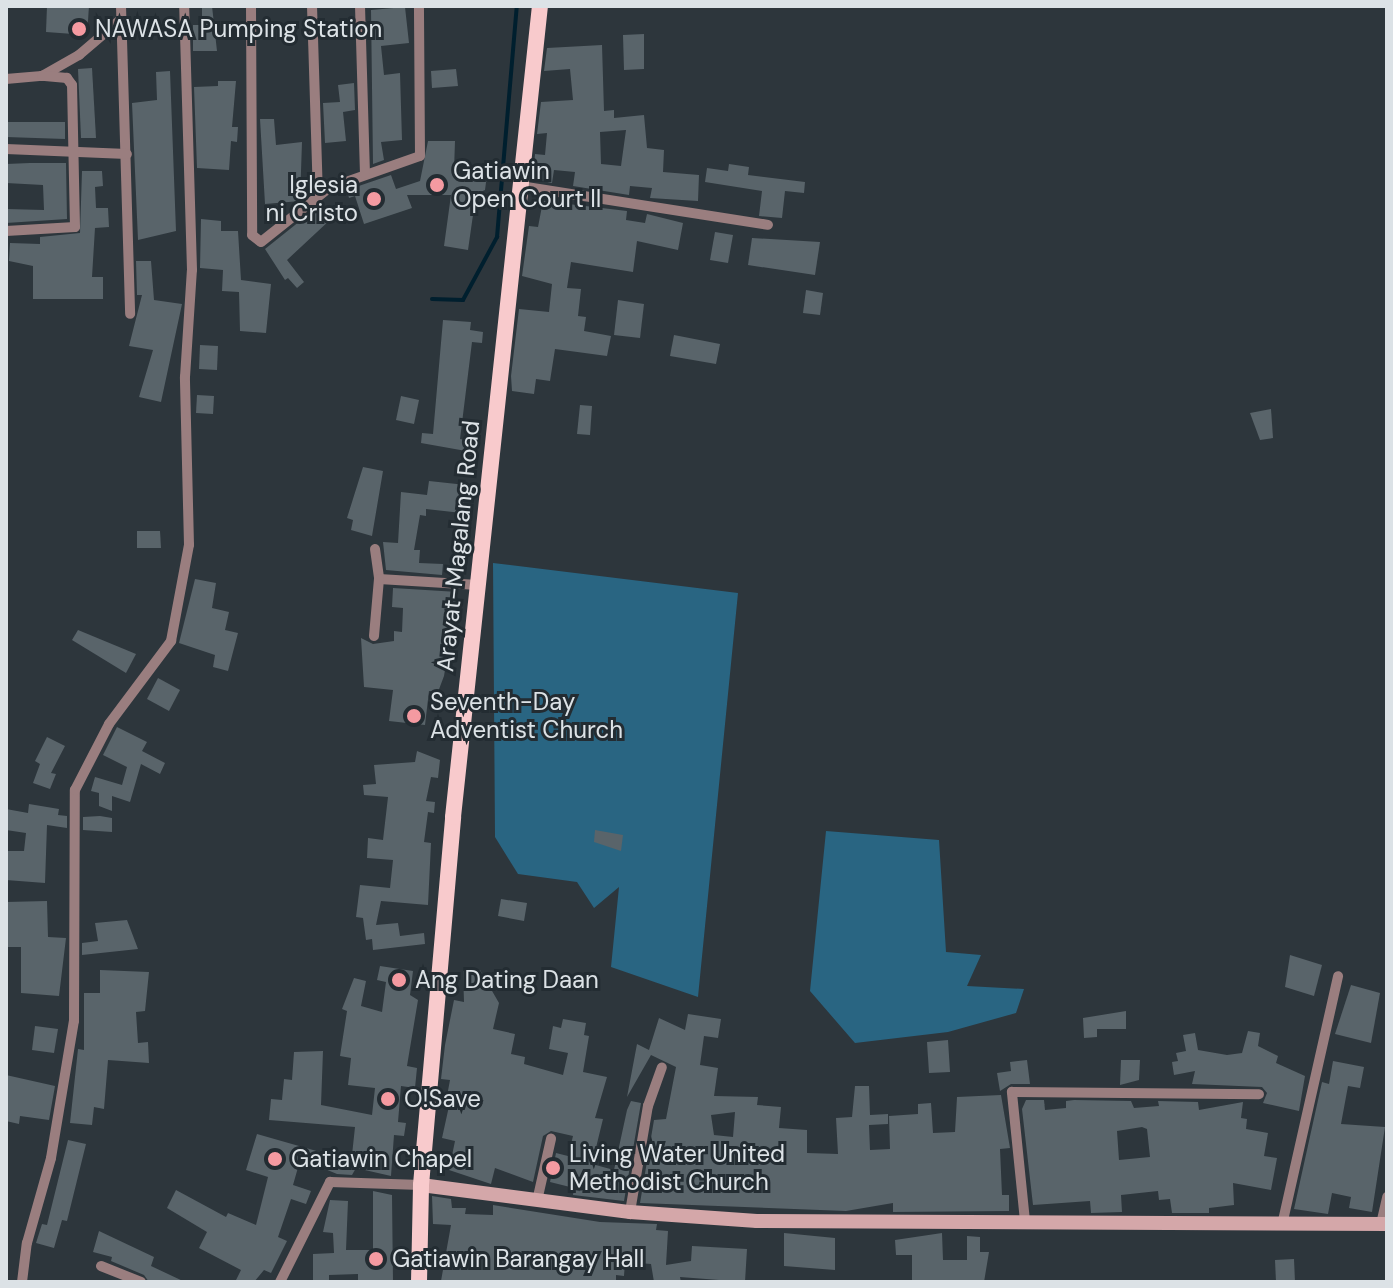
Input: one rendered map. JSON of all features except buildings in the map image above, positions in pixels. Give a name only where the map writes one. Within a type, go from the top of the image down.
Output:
[{"type":"main road","name":"Arayat-Magalang Road","points":[[419,1282],[421,1185],[478,585],[540,6]]},
{"type":"street","points":[[121,6],[130,314]]},
{"type":"street","points":[[22,1282],[27,1243],[51,1158],[74,1021],[75,790],[109,724],[171,641],[189,545],[185,377],[192,270],[184,6]]},
{"type":"street","points":[[251,6],[255,241],[285,224],[318,194],[420,156],[419,6]]},
{"type":"street","points":[[312,6],[318,194]]},
{"type":"street","points":[[360,6],[365,174]]},
{"type":"street","points":[[42,76],[79,55],[120,20]]},
{"type":"street","points":[[6,79],[42,76],[67,78],[72,85],[75,227],[6,231]]},
{"type":"street","points":[[6,149],[127,154]]},
{"type":"street","points":[[520,186],[768,225]]},
{"type":"street","points":[[374,636],[379,579],[375,549]]},
{"type":"street","points":[[379,579],[478,585]]},
{"type":"street","points":[[1282,1225],[1338,976]]},
{"type":"street","points":[[630,1212],[648,1106],[662,1067]]},
{"type":"street","points":[[1025,1221],[1012,1092],[1259,1094]]},
{"type":"street","points":[[537,1201],[551,1139]]},
{"type":"street","points":[[280,1282],[330,1182],[421,1185],[630,1212],[757,1221],[1384,1224],[1387,1197]]},
{"type":"street","points":[[101,1266],[141,1282]]},
{"type":"shaded area","points":[[493,563],[738,593],[698,997],[611,967],[619,887],[594,908],[577,882],[518,874],[495,837]]},
{"type":"shaded area","points":[[826,831],[939,840],[946,952],[981,955],[967,986],[1024,989],[1016,1013],[948,1032],[855,1043],[810,991]]},
{"type":"waterway","points":[[432,299],[463,300],[497,237],[517,6]]},
{"type":"place","name":"NAWASA Pumping Station","points":[[79,29]]},
{"type":"place","name":"Gatiawin Open Court II","points":[[437,185]]},
{"type":"place","name":"Iglesia ni Cristo","points":[[374,199]]},
{"type":"place","name":"Seventh-Day Adventist Church","points":[[414,716]]},
{"type":"place","name":"Ang Dating Daan","points":[[399,980]]},
{"type":"place","name":"O!Save","points":[[388,1099]]},
{"type":"place","name":"Gatiawin Chapel","points":[[275,1159]]},
{"type":"place","name":"Living Water United Methodist Church","points":[[553,1168]]},
{"type":"place","name":"Gatiawin Barangay Hall","points":[[376,1259]]}]
